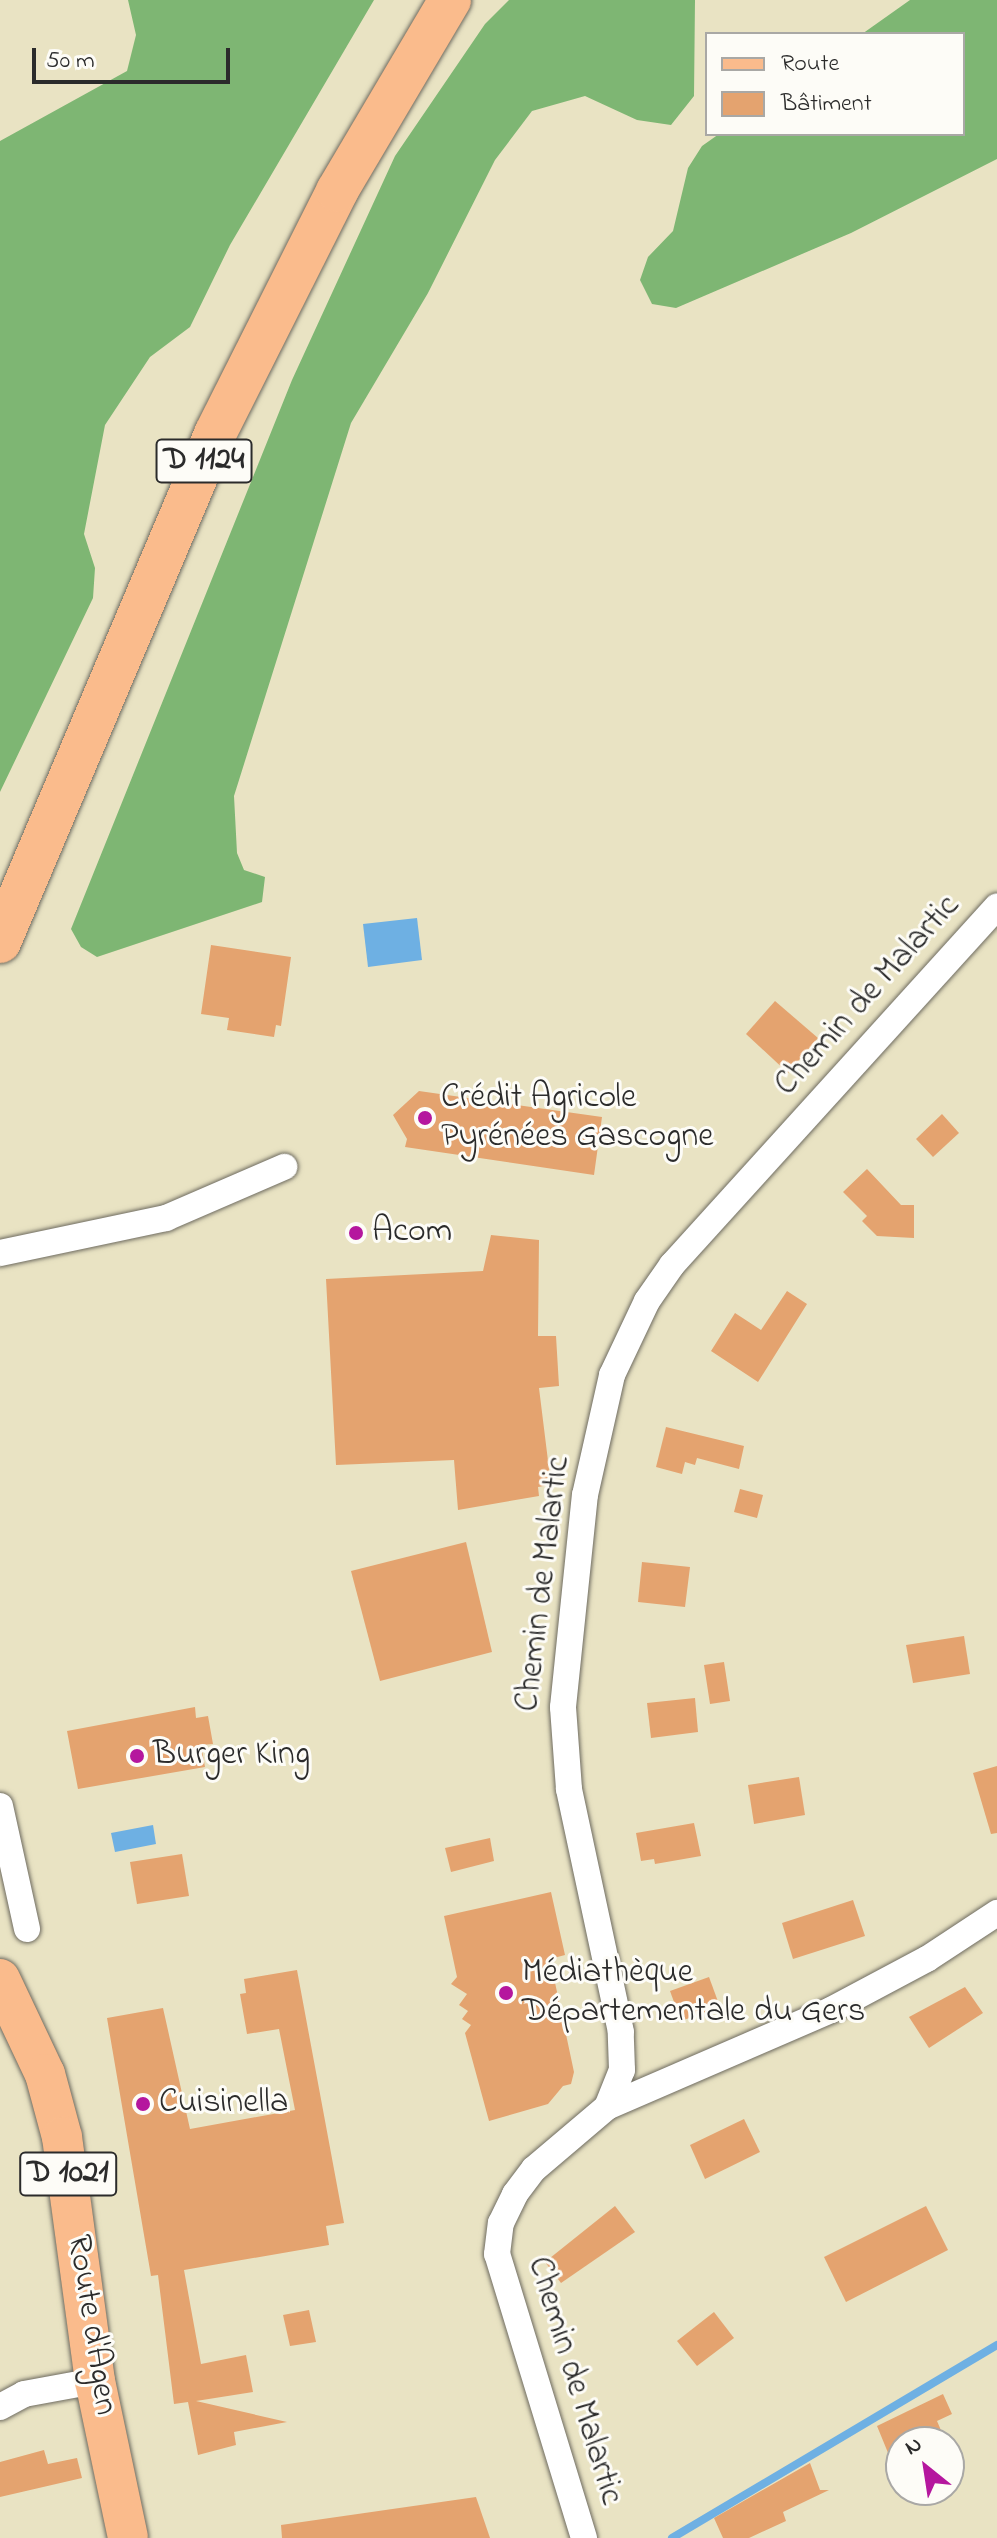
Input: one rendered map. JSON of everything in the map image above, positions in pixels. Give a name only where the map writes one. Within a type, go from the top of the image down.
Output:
[{"type":"highway","name":"D 1124","points":[[0,942],[215,434],[337,191],[450,0]]},
{"type":"main road","name":"Route d'Agen","points":[[0,1979],[45,2074],[62,2137],[95,2381],[128,2538]]},
{"type":"street","name":"Chemin de Malartic","points":[[584,2538],[497,2254],[501,2223],[524,2181],[607,2107],[622,2070],[621,2032],[569,1789],[563,1707],[585,1495],[612,1375],[647,1301],[672,1265],[997,906]]},
{"type":"street","points":[[0,1253],[166,1218],[284,1167]]},
{"type":"street","points":[[0,1806],[27,1929]]},
{"type":"street","points":[[607,2107],[831,2010],[927,1959],[997,1913]]},
{"type":"street","points":[[0,2407],[24,2394],[95,2381]]},
{"type":"green space","points":[[128,0],[374,0],[230,245],[190,327],[150,357],[105,425],[84,534],[95,568],[93,598],[0,792],[0,141],[127,71],[136,35]]},
{"type":"green space","points":[[509,0],[695,0],[694,96],[671,125],[637,120],[585,96],[532,111],[495,160],[428,293],[351,423],[234,796],[237,853],[244,870],[265,877],[262,902],[97,957],[81,947],[71,929],[292,380],[395,156],[485,24]]},
{"type":"green space","points":[[910,0],[997,0],[997,159],[851,233],[676,308],[652,304],[640,280],[648,257],[673,231],[688,168],[702,146],[716,136],[965,136],[965,32],[865,32]]},
{"type":"water","points":[[417,918],[422,960],[368,967],[363,924]]},
{"type":"water","points":[[153,1825],[156,1844],[115,1852],[111,1833]]},
{"type":"building","points":[[211,945],[291,957],[281,1026],[276,1025],[274,1037],[227,1030],[229,1018],[201,1014]]},
{"type":"building","points":[[775,1001],[818,1038],[788,1073],[746,1034]]},
{"type":"building","points":[[419,1091],[602,1117],[594,1175],[405,1147],[407,1139],[393,1115]]},
{"type":"building","points":[[942,1114],[959,1133],[933,1157],[916,1139]]},
{"type":"building","points":[[867,1169],[901,1205],[914,1205],[914,1238],[877,1236],[862,1221],[867,1216],[843,1192]]},
{"type":"building","points":[[491,1235],[539,1240],[538,1336],[556,1336],[559,1386],[539,1388],[551,1485],[538,1487],[539,1496],[458,1510],[454,1460],[336,1465],[326,1279],[483,1271]]},
{"type":"building","points":[[787,1291],[807,1304],[758,1382],[711,1351],[735,1313],[761,1330]]},
{"type":"building","points":[[666,1427],[744,1446],[739,1469],[697,1458],[695,1465],[685,1462],[682,1474],[656,1467]]},
{"type":"building","points":[[740,1489],[763,1495],[757,1518],[734,1512]]},
{"type":"building","points":[[466,1542],[492,1652],[380,1681],[351,1571]]},
{"type":"building","points":[[642,1562],[690,1567],[685,1607],[638,1602]]},
{"type":"building","points":[[964,1636],[970,1674],[913,1683],[906,1645]]},
{"type":"building","points":[[724,1662],[730,1701],[710,1704],[704,1665]]},
{"type":"building","points":[[695,1698],[698,1732],[651,1738],[647,1703]]},
{"type":"building","name":"Burger King","points":[[195,1707],[196,1718],[208,1716],[213,1744],[201,1745],[205,1767],[78,1789],[67,1731]]},
{"type":"building","points":[[997,1766],[997,1833],[991,1834],[973,1773]]},
{"type":"building","points":[[799,1777],[805,1815],[754,1824],[748,1785]]},
{"type":"building","points":[[694,1823],[701,1856],[655,1864],[654,1859],[641,1861],[636,1833]]},
{"type":"building","points":[[490,1838],[494,1861],[451,1872],[445,1848]]},
{"type":"building","points":[[182,1854],[189,1896],[137,1904],[130,1862]]},
{"type":"building","points":[[551,1892],[565,1955],[550,1959],[574,2072],[571,2084],[563,2086],[548,2104],[489,2121],[465,2033],[471,2025],[462,2019],[468,2011],[459,2005],[467,1994],[451,1984],[457,1977],[444,1916]]},
{"type":"building","points":[[853,1900],[865,1936],[793,1959],[782,1923]]},
{"type":"building","points":[[297,1970],[344,2223],[326,2226],[329,2245],[184,2270],[201,2364],[246,2355],[253,2392],[196,2401],[287,2422],[234,2432],[236,2445],[198,2455],[188,2402],[174,2404],[158,2275],[151,2276],[107,2018],[163,2008],[190,2129],[295,2110],[279,2029],[247,2034],[240,1994],[246,1993],[244,1979]]},
{"type":"building","points":[[709,1977],[720,2007],[681,2021],[670,1991]]},
{"type":"building","points":[[965,1987],[983,2013],[929,2048],[909,2017]]},
{"type":"building","points":[[744,2119],[760,2152],[705,2179],[690,2145]]},
{"type":"building","points":[[615,2206],[635,2232],[561,2283],[545,2262]]},
{"type":"building","points":[[926,2206],[948,2250],[846,2302],[824,2257]]},
{"type":"building","points":[[309,2310],[316,2342],[290,2346],[283,2315]]},
{"type":"building","points":[[714,2312],[734,2338],[697,2366],[677,2341]]},
{"type":"building","points":[[943,2394],[952,2414],[937,2421],[939,2426],[885,2426],[885,2445],[877,2426]]},
{"type":"building","points":[[44,2450],[48,2464],[77,2458],[82,2478],[0,2497],[0,2462]]},
{"type":"building","points":[[810,2463],[820,2490],[829,2490],[783,2512],[786,2521],[749,2538],[723,2538],[714,2518]]},
{"type":"building","points":[[476,2497],[490,2538],[282,2538],[281,2525]]},
{"type":"waterway","points":[[672,2538],[997,2345]]},
{"type":"place","name":"Crédit Agricole Pyrénées Gascogne","points":[[425,1118]]},
{"type":"place","name":"Acom","points":[[356,1233]]},
{"type":"place","name":"Burger King","points":[[137,1756]]},
{"type":"place","name":"Médiathèque Départementale du Gers","points":[[506,1993]]},
{"type":"place","name":"Cuisinella","points":[[143,2104]]}]
